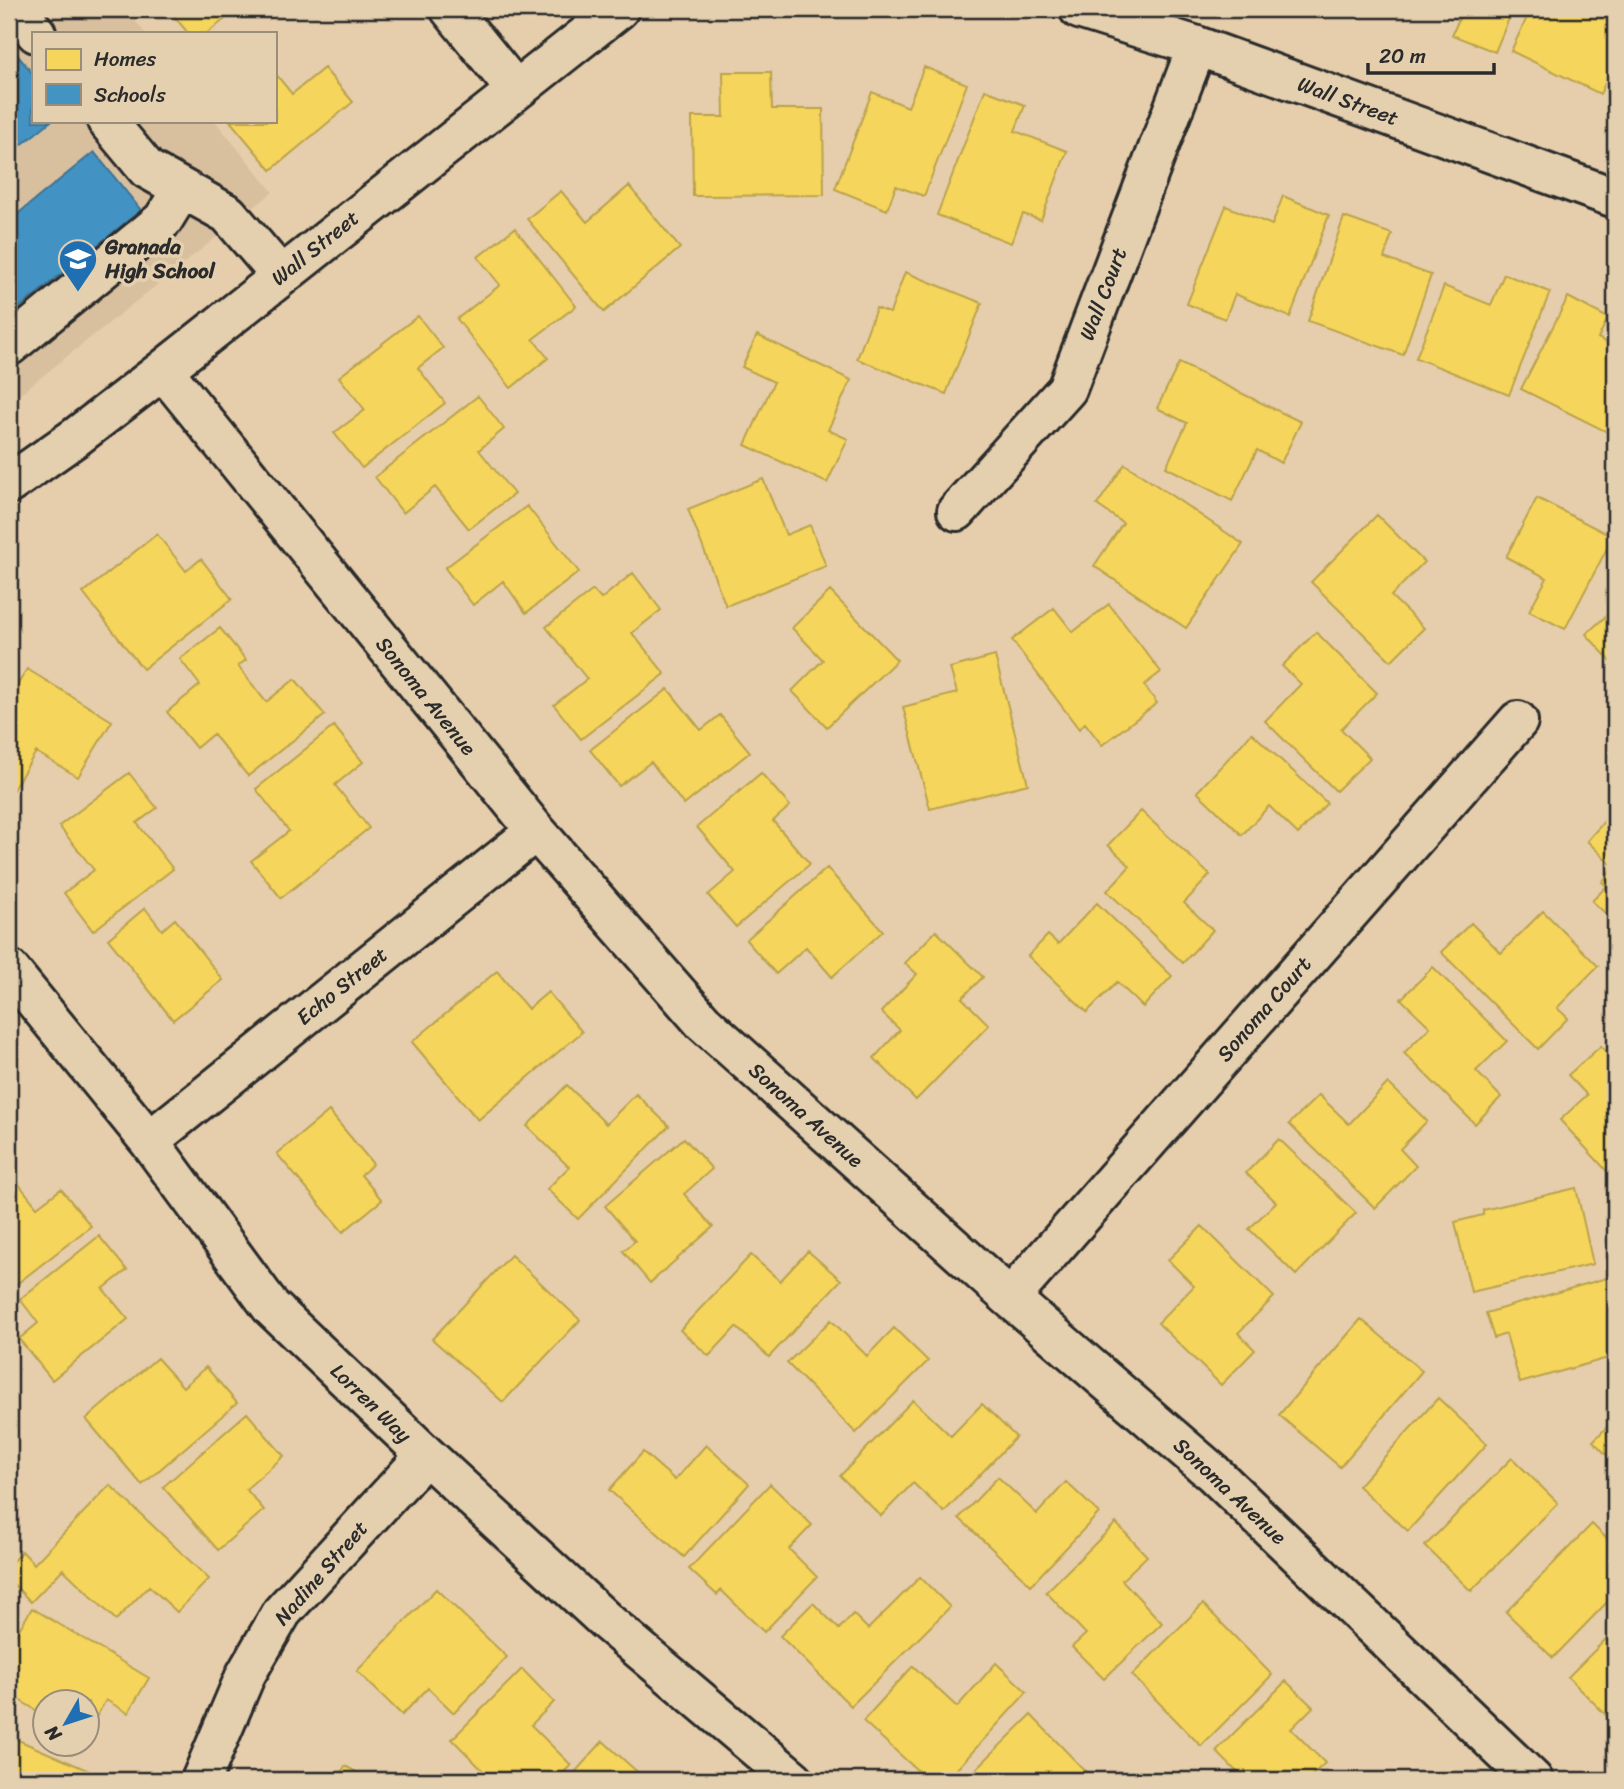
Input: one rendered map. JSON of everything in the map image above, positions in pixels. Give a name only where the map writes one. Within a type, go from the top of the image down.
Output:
[{"type":"street","points":[[16,9],[35,32]]},
{"type":"street","points":[[450,9],[515,89]]},
{"type":"street","name":"Wall Street","points":[[9,484],[163,370],[619,9]]},
{"type":"street","name":"Wall Street","points":[[1079,9],[1197,47],[1615,198]]},
{"type":"street","name":"Wall Court","points":[[957,511],[1067,389],[1197,47]]},
{"type":"street","points":[[108,122],[147,169],[228,214],[281,276]]},
{"type":"street","points":[[9,346],[163,220],[182,189]]},
{"type":"street","name":"Sonoma Avenue","points":[[163,370],[536,831],[703,1023],[1010,1298],[1213,1473],[1533,1780]]},
{"type":"street","name":"Sonoma Court","points":[[1010,1298],[1518,721]]},
{"type":"street","name":"Echo Street","points":[[149,1141],[536,831]]},
{"type":"street","name":"Lorren Way","points":[[9,969],[149,1141],[271,1307],[607,1620],[794,1780]]},
{"type":"street","name":"Nadine Street","points":[[201,1780],[246,1674],[282,1612],[426,1454]]},
{"type":"shaded area","name":"Granada High School","points":[[9,9],[125,9],[144,32],[32,32],[32,122],[216,122],[273,192],[9,400]]},
{"type":"building: Homes","points":[[168,9],[238,9],[208,32],[187,32]]},
{"type":"building: Homes","points":[[1463,9],[1513,9],[1495,52],[1452,35]]},
{"type":"building: Homes","points":[[1531,9],[1548,16],[1551,9],[1615,9],[1615,62],[1600,94],[1511,51]]},
{"type":"building: Homes","points":[[924,67],[967,84],[924,196],[896,186],[887,210],[835,189],[872,92],[908,107]]},
{"type":"building: Homes","points":[[324,68],[353,102],[271,170],[231,122],[276,122],[276,74],[292,94]]},
{"type":"building: Homes","points":[[723,72],[771,72],[772,109],[823,109],[824,195],[693,196],[692,117],[724,117]]},
{"type":"building: Homes","points":[[985,90],[1025,105],[1015,131],[1067,151],[1041,220],[1023,214],[1011,243],[937,215]]},
{"type":"building: Homes","points":[[629,186],[680,248],[604,312],[527,219],[561,191],[587,222]]},
{"type":"building: Homes","points":[[1283,196],[1329,215],[1290,317],[1235,294],[1225,319],[1187,304],[1226,206],[1272,225]]},
{"type":"building: Homes","points":[[1344,217],[1392,234],[1384,258],[1431,275],[1403,355],[1308,321]]},
{"type":"building: Homes","points":[[515,228],[576,306],[533,339],[548,358],[511,388],[457,319],[500,285],[478,257]]},
{"type":"building: Homes","points":[[905,272],[982,303],[946,394],[857,359],[876,308],[890,313]]},
{"type":"building: Homes","points":[[1504,274],[1550,292],[1509,395],[1416,358],[1444,286],[1491,305]]},
{"type":"building: Homes","points":[[1568,297],[1608,318],[1598,338],[1615,347],[1615,436],[1521,389]]},
{"type":"building: Homes","points":[[418,316],[443,348],[418,368],[445,403],[362,468],[334,433],[365,410],[339,377]]},
{"type":"building: Homes","points":[[757,335],[851,380],[828,430],[848,439],[827,483],[745,445],[774,382],[742,367]]},
{"type":"building: Homes","points":[[1179,363],[1301,422],[1281,463],[1257,450],[1232,501],[1166,467],[1187,423],[1157,408]]},
{"type":"building: Homes","points":[[478,396],[504,429],[479,450],[514,494],[469,529],[435,487],[403,513],[375,477]]},
{"type":"building: Homes","points":[[1125,464],[1243,544],[1186,628],[1094,566],[1123,523],[1097,505]]},
{"type":"building: Homes","points":[[763,479],[786,535],[810,525],[826,566],[726,606],[688,509]]},
{"type":"building: Homes","points":[[1537,498],[1613,537],[1565,629],[1529,611],[1547,578],[1506,557]]},
{"type":"building: Homes","points":[[527,506],[579,572],[526,613],[503,581],[473,605],[445,568]]},
{"type":"building: Homes","points":[[1377,515],[1424,562],[1391,596],[1424,628],[1391,661],[1311,582]]},
{"type":"building: Homes","points":[[157,534],[186,571],[201,559],[232,599],[143,669],[83,593]]},
{"type":"building: Homes","points":[[633,573],[661,610],[632,633],[665,674],[581,739],[554,705],[587,679],[546,627],[593,590],[601,599]]},
{"type":"building: Homes","points":[[830,591],[897,660],[827,727],[792,691],[823,660],[792,628]]},
{"type":"building: Homes","points":[[1109,604],[1161,672],[1144,685],[1157,703],[1102,745],[1085,723],[1079,729],[1012,640],[1054,608],[1073,632]]},
{"type":"building: Homes","points":[[1615,608],[1615,666],[1586,634]]},
{"type":"building: Homes","points":[[220,628],[246,660],[238,666],[266,702],[295,679],[325,715],[248,776],[213,734],[196,748],[167,712],[200,685],[180,659]]},
{"type":"building: Homes","points":[[1316,632],[1377,693],[1341,729],[1370,758],[1336,791],[1265,721],[1301,684],[1282,666]]},
{"type":"building: Homes","points":[[995,656],[1028,784],[930,809],[903,707],[957,693],[950,668]]},
{"type":"building: Homes","points":[[27,669],[112,721],[78,777],[36,752],[11,793],[9,699]]},
{"type":"building: Homes","points":[[668,689],[701,730],[720,715],[750,752],[684,805],[651,762],[619,786],[590,750]]},
{"type":"building: Homes","points":[[334,726],[363,762],[335,785],[369,828],[281,898],[251,861],[289,831],[256,789]]},
{"type":"building: Homes","points":[[1252,733],[1327,803],[1298,834],[1269,806],[1242,835],[1197,792]]},
{"type":"building: Homes","points":[[129,773],[157,808],[137,823],[173,869],[93,931],[64,893],[94,870],[59,826]]},
{"type":"building: Homes","points":[[761,773],[790,806],[773,821],[810,864],[736,927],[708,895],[735,872],[697,827]]},
{"type":"building: Homes","points":[[1615,809],[1615,922],[1592,901],[1607,886],[1602,882],[1614,867],[1587,841]]},
{"type":"building: Homes","points":[[1141,811],[1210,875],[1184,903],[1213,930],[1183,963],[1107,891],[1130,866],[1108,845]]},
{"type":"building: Homes","points":[[827,868],[883,931],[832,977],[806,947],[776,974],[746,940]]},
{"type":"building: Homes","points":[[1097,903],[1172,976],[1143,1007],[1117,982],[1087,1012],[1028,956],[1048,935],[1058,944]]},
{"type":"building: Homes","points":[[145,908],[162,930],[175,919],[223,980],[173,1020],[108,939]]},
{"type":"building: Homes","points":[[1543,911],[1598,966],[1557,1008],[1568,1018],[1538,1049],[1441,952],[1471,923],[1501,953]]},
{"type":"building: Homes","points":[[936,931],[983,977],[962,998],[989,1025],[916,1100],[874,1058],[900,1030],[881,1012],[917,974],[905,963]]},
{"type":"building: Homes","points":[[1433,967],[1507,1041],[1476,1071],[1501,1097],[1475,1124],[1404,1053],[1430,1027],[1401,999]]},
{"type":"building: Homes","points":[[497,971],[528,1009],[548,992],[582,1032],[478,1120],[412,1042]]},
{"type":"building: Homes","points":[[1601,1046],[1615,1062],[1615,1180],[1560,1120],[1587,1095],[1568,1075]]},
{"type":"building: Homes","points":[[1388,1083],[1427,1121],[1400,1149],[1416,1166],[1375,1208],[1289,1124],[1319,1095],[1349,1124]]},
{"type":"building: Homes","points":[[567,1085],[606,1124],[636,1094],[669,1126],[578,1219],[547,1189],[569,1167],[527,1126]]},
{"type":"building: Homes","points":[[329,1111],[373,1164],[361,1175],[382,1200],[343,1232],[277,1154]]},
{"type":"building: Homes","points":[[684,1138],[712,1169],[684,1194],[713,1227],[650,1283],[623,1251],[635,1241],[605,1206]]},
{"type":"building: Homes","points":[[1279,1139],[1356,1213],[1296,1275],[1249,1229],[1276,1202],[1246,1173]]},
{"type":"building: Homes","points":[[13,1177],[37,1207],[61,1189],[91,1226],[9,1290],[9,1180]]},
{"type":"building: Homes","points":[[1576,1188],[1593,1264],[1471,1292],[1455,1222],[1483,1215],[1483,1210]]},
{"type":"building: Homes","points":[[1202,1226],[1274,1297],[1238,1333],[1255,1350],[1221,1385],[1158,1323],[1194,1286],[1168,1260]]},
{"type":"building: Homes","points":[[99,1236],[127,1270],[103,1289],[128,1319],[52,1380],[19,1339],[38,1323],[20,1299]]},
{"type":"building: Homes","points":[[808,1251],[841,1280],[769,1357],[736,1327],[709,1356],[680,1330],[751,1255],[780,1281]]},
{"type":"building: Homes","points":[[511,1255],[580,1320],[503,1402],[432,1339]]},
{"type":"building: Homes","points":[[1610,1277],[1615,1295],[1615,1356],[1520,1383],[1506,1334],[1494,1338],[1486,1313]]},
{"type":"building: Homes","points":[[1361,1319],[1422,1371],[1340,1467],[1279,1415]]},
{"type":"building: Homes","points":[[831,1320],[867,1356],[894,1328],[928,1361],[856,1433],[787,1363]]},
{"type":"building: Homes","points":[[157,1358],[183,1387],[206,1367],[237,1403],[142,1485],[86,1419]]},
{"type":"building: Homes","points":[[1438,1398],[1487,1444],[1408,1531],[1358,1486]]},
{"type":"building: Homes","points":[[913,1400],[951,1436],[982,1404],[1016,1437],[944,1512],[913,1483],[881,1516],[840,1476]]},
{"type":"building: Homes","points":[[247,1413],[284,1456],[246,1489],[264,1510],[218,1550],[163,1487]]},
{"type":"building: Homes","points":[[1615,1419],[1615,1464],[1593,1441]]},
{"type":"building: Homes","points":[[706,1445],[749,1484],[684,1557],[609,1490],[643,1452],[675,1480]]},
{"type":"building: Homes","points":[[1512,1458],[1558,1503],[1471,1591],[1425,1546]]},
{"type":"building: Homes","points":[[998,1477],[1037,1514],[1066,1482],[1099,1513],[1031,1585],[959,1518]]},
{"type":"building: Homes","points":[[770,1484],[812,1525],[789,1549],[817,1577],[764,1632],[721,1590],[717,1595],[689,1569]]},
{"type":"building: Homes","points":[[110,1485],[209,1579],[177,1612],[149,1586],[116,1620],[63,1569],[31,1602],[9,1580],[9,1565],[22,1551],[34,1564]]},
{"type":"building: Homes","points":[[1116,1523],[1147,1556],[1122,1580],[1162,1623],[1104,1679],[1072,1647],[1086,1634],[1046,1592]]},
{"type":"building: Homes","points":[[1592,1524],[1615,1547],[1615,1594],[1553,1658],[1506,1612]]},
{"type":"building: Homes","points":[[920,1577],[950,1607],[851,1706],[780,1636],[813,1603],[839,1629],[853,1614],[868,1629]]},
{"type":"building: Homes","points":[[436,1589],[507,1657],[454,1713],[428,1688],[402,1715],[357,1671]]},
{"type":"building: Homes","points":[[1203,1604],[1272,1675],[1201,1746],[1132,1675]]},
{"type":"building: Homes","points":[[32,1608],[149,1678],[128,1713],[106,1700],[102,1707],[102,1688],[32,1688],[32,1708],[9,1694],[9,1646]]},
{"type":"building: Homes","points":[[1615,1630],[1615,1724],[1568,1677]]},
{"type":"building: Homes","points":[[996,1663],[1027,1692],[947,1780],[928,1780],[863,1721],[913,1666],[957,1707]]},
{"type":"building: Homes","points":[[522,1669],[554,1702],[531,1725],[571,1765],[556,1780],[492,1780],[452,1739]]},
{"type":"building: Homes","points":[[1286,1681],[1313,1707],[1291,1729],[1325,1763],[1307,1780],[1245,1780],[1216,1751]]},
{"type":"building: Homes","points":[[1031,1715],[1094,1780],[965,1780]]},
{"type":"building: Homes","points":[[9,1736],[32,1746],[32,1758],[59,1758],[103,1777],[101,1780],[9,1780]]},
{"type":"building: Homes","points":[[603,1741],[644,1778],[568,1780]]},
{"type":"building: Homes","points":[[345,1766],[371,1780],[337,1780]]},
{"type":"building: Schools","points":[[14,51],[32,73],[32,122],[50,122],[9,155],[9,55]]},
{"type":"building: Schools","points":[[94,152],[141,210],[9,316],[9,221]]},
{"type":"place","name":"Granada High School","points":[[78,293]]}]
